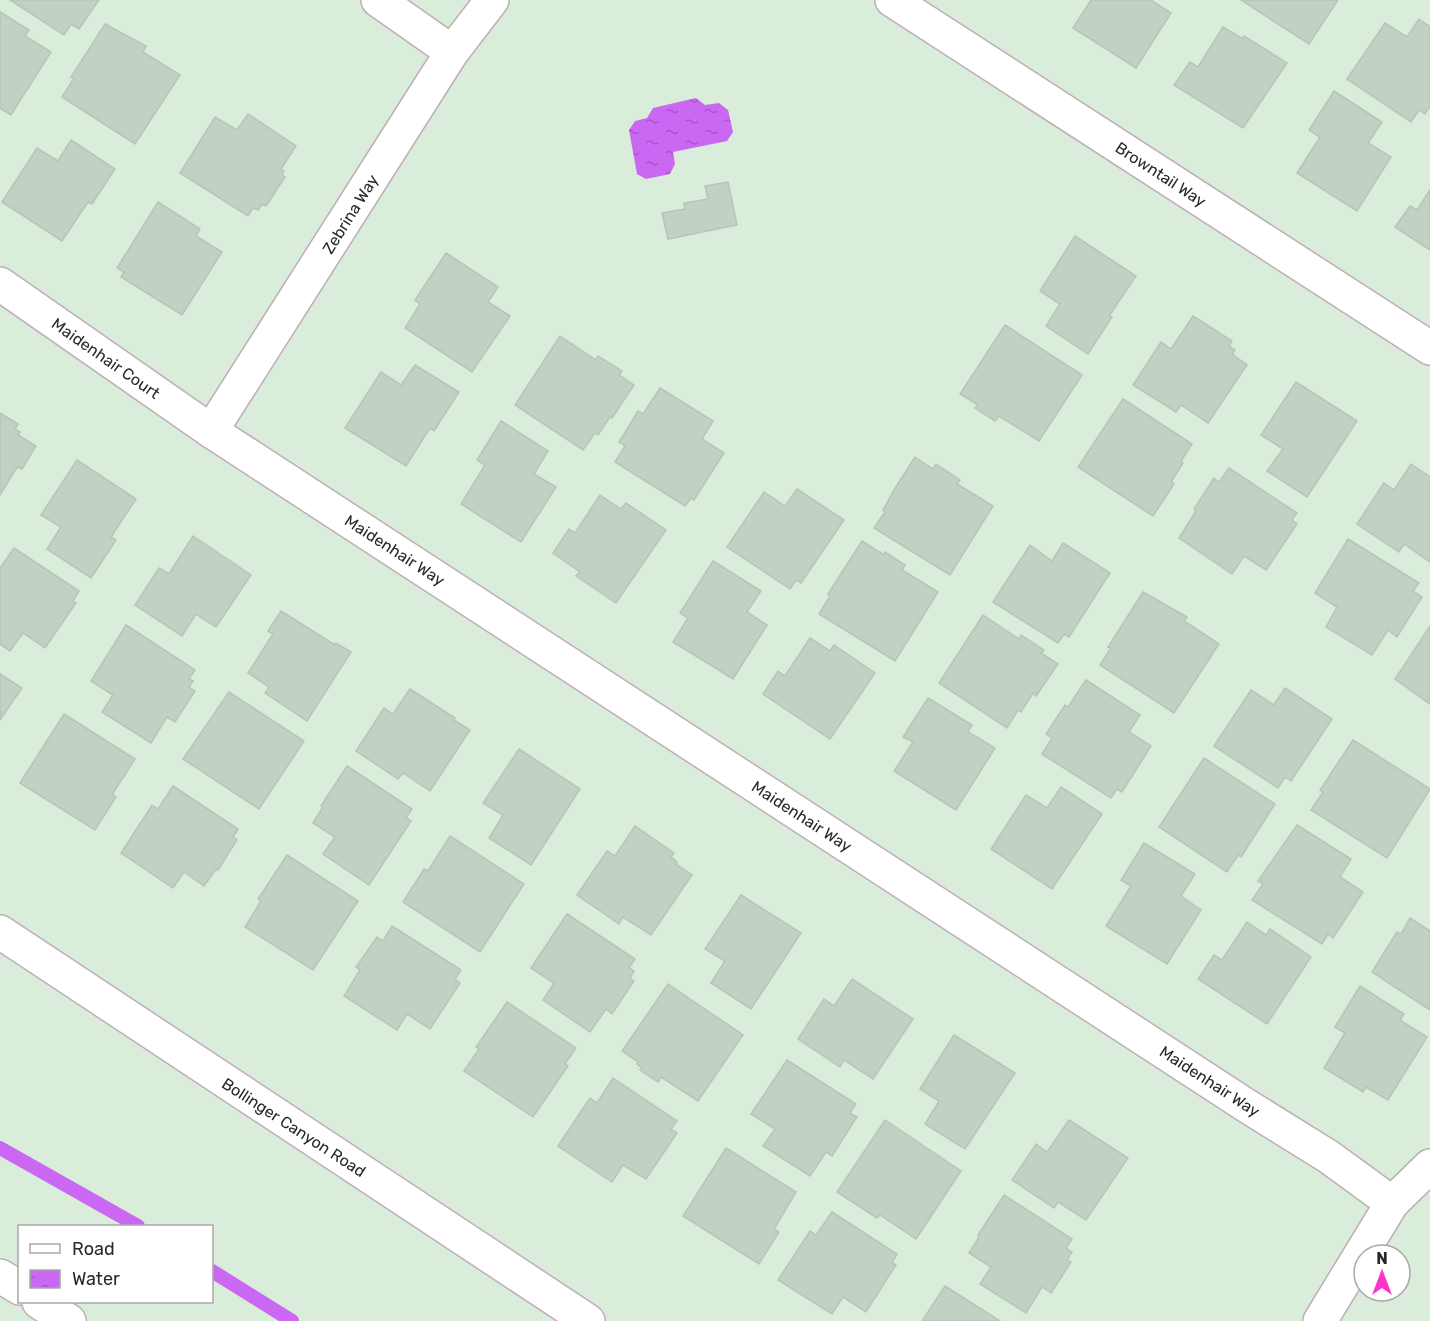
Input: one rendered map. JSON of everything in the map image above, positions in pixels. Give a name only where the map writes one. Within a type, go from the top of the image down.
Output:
[{"type":"street","points":[[378,0],[452,52]]},
{"type":"street","name":"Zebrina Way","points":[[211,431],[452,52],[492,0]]},
{"type":"street","name":"Browntail Way","points":[[892,0],[1430,348]]},
{"type":"street","name":"Maidenhair Court","points":[[0,284],[211,431]]},
{"type":"street","name":"Maidenhair Way","points":[[211,431],[1247,1106],[1329,1157],[1392,1203]]},
{"type":"street","name":"Bollinger Canyon Road","points":[[0,932],[588,1321]]},
{"type":"street","points":[[1320,1321],[1392,1203],[1430,1166]]},
{"type":"street","points":[[0,1276],[18,1287]]},
{"type":"street","points":[[41,1303],[69,1321]]},
{"type":"water","points":[[696,98],[705,105],[719,103],[728,110],[733,132],[727,141],[673,152],[675,164],[670,174],[646,179],[637,174],[629,130],[635,121],[647,118],[653,108]]},
{"type":"building","points":[[10,0],[99,0],[79,29],[71,24],[64,35]]},
{"type":"building","points":[[1091,0],[1151,0],[1171,13],[1136,68],[1073,28]]},
{"type":"building","points":[[1241,0],[1338,0],[1309,44]]},
{"type":"building","points":[[0,12],[29,30],[25,36],[51,52],[11,115],[0,108]]},
{"type":"building","points":[[1419,19],[1430,27],[1430,106],[1425,114],[1419,110],[1411,122],[1347,79],[1385,23],[1407,37]]},
{"type":"building","points":[[105,24],[146,46],[143,52],[180,75],[135,144],[62,97],[74,78],[71,77]]},
{"type":"building","points":[[1223,27],[1243,39],[1244,36],[1287,63],[1243,128],[1174,85],[1190,62],[1198,67]]},
{"type":"building","points":[[1334,91],[1382,122],[1368,143],[1391,157],[1357,211],[1297,173],[1320,137],[1309,130]]},
{"type":"building","points":[[248,114],[296,146],[281,169],[285,177],[266,206],[262,204],[258,210],[253,208],[248,216],[180,173],[215,117],[237,130]]},
{"type":"building","points":[[71,140],[115,169],[92,204],[88,202],[62,241],[2,202],[37,148],[58,161]]},
{"type":"building","points":[[728,182],[737,225],[668,239],[662,213],[685,209],[684,203],[708,199],[705,186]]},
{"type":"building","points":[[1430,190],[1430,250],[1395,227],[1410,206],[1417,210]]},
{"type":"building","points":[[158,202],[200,229],[196,236],[222,252],[182,315],[121,277],[124,272],[117,268]]},
{"type":"building","points":[[1075,236],[1136,276],[1109,316],[1112,317],[1088,354],[1046,326],[1060,304],[1040,291]]},
{"type":"building","points":[[446,253],[498,287],[488,302],[510,316],[472,372],[405,328],[420,304],[415,300]]},
{"type":"building","points":[[1193,316],[1232,341],[1229,346],[1235,350],[1232,354],[1247,365],[1208,423],[1181,405],[1176,412],[1133,385],[1161,342],[1171,349]]},
{"type":"building","points":[[1005,325],[1082,375],[1039,441],[999,416],[995,421],[975,408],[978,405],[960,394]]},
{"type":"building","points":[[560,336],[596,360],[598,356],[622,371],[619,375],[634,385],[612,418],[610,417],[598,435],[595,433],[583,450],[515,405]]},
{"type":"building","points":[[415,365],[459,392],[434,431],[430,428],[406,466],[345,428],[381,372],[401,385]]},
{"type":"building","points":[[1296,382],[1357,421],[1307,497],[1267,471],[1283,449],[1261,435]]},
{"type":"building","points":[[660,388],[713,421],[702,439],[724,453],[694,500],[691,498],[685,506],[615,462],[625,446],[619,442],[638,411],[643,414]]},
{"type":"building","points":[[1123,399],[1192,444],[1171,482],[1174,484],[1153,516],[1078,467]]},
{"type":"building","points":[[0,413],[18,424],[15,429],[20,432],[18,435],[36,446],[22,469],[17,467],[0,495]]},
{"type":"building","points":[[501,421],[548,451],[534,474],[556,487],[521,542],[461,504],[485,465],[477,460]]},
{"type":"building","points":[[915,457],[933,469],[936,464],[960,480],[957,484],[993,506],[950,575],[874,528]]},
{"type":"building","points":[[77,460],[136,499],[111,537],[116,540],[91,578],[47,549],[61,527],[41,515]]},
{"type":"building","points":[[1411,464],[1430,477],[1430,562],[1404,544],[1399,552],[1357,524],[1384,483],[1394,490]]},
{"type":"building","points":[[1229,468],[1297,513],[1292,520],[1297,524],[1266,570],[1244,556],[1232,574],[1179,538],[1214,478],[1219,482]]},
{"type":"building","points":[[797,489],[844,520],[801,583],[796,580],[790,589],[727,547],[764,492],[785,506]]},
{"type":"building","points":[[600,495],[621,509],[626,503],[666,530],[616,603],[576,576],[580,572],[553,553],[569,529],[575,533]]},
{"type":"building","points":[[193,536],[251,575],[216,627],[196,614],[182,636],[135,605],[159,568],[169,574]]},
{"type":"building","points":[[1348,539],[1419,583],[1413,591],[1422,597],[1397,637],[1388,630],[1372,655],[1326,627],[1337,607],[1315,593]]},
{"type":"building","points":[[862,541],[905,565],[902,570],[938,592],[895,661],[819,614],[830,596],[828,594]]},
{"type":"building","points":[[1063,543],[1110,573],[1069,637],[1064,634],[1058,643],[993,602],[1030,545],[1052,561]]},
{"type":"building","points":[[14,548],[79,591],[73,601],[76,603],[45,648],[23,633],[10,651],[0,644],[0,568]]},
{"type":"building","points":[[713,561],[761,591],[747,612],[767,625],[733,679],[673,642],[688,618],[680,613]]},
{"type":"building","points":[[1143,592],[1187,617],[1184,621],[1219,644],[1174,713],[1100,665],[1111,648],[1108,647]]},
{"type":"building","points":[[281,611],[335,645],[336,643],[351,652],[307,721],[265,693],[269,687],[248,673],[273,634],[268,631]]},
{"type":"building","points":[[983,615],[1019,639],[1021,635],[1044,650],[1041,653],[1058,664],[1036,696],[1033,693],[1021,712],[1018,710],[1007,728],[939,683]]},
{"type":"building","points":[[126,625],[195,670],[189,679],[193,681],[189,687],[195,691],[175,722],[167,717],[151,743],[102,712],[113,695],[91,681]]},
{"type":"building","points":[[1430,626],[1430,704],[1395,679]]},
{"type":"building","points":[[810,638],[830,651],[834,645],[875,673],[830,739],[763,694],[778,671],[785,676]]},
{"type":"building","points":[[0,674],[22,688],[0,720]]},
{"type":"building","points":[[1086,680],[1140,715],[1129,732],[1151,746],[1122,792],[1117,789],[1111,798],[1042,754],[1052,738],[1046,734],[1065,705],[1068,707]]},
{"type":"building","points":[[1285,688],[1332,719],[1291,781],[1285,777],[1278,788],[1214,746],[1251,690],[1274,705]]},
{"type":"building","points":[[410,689],[470,730],[430,791],[403,773],[398,779],[356,751],[384,708],[393,714]]},
{"type":"building","points":[[229,692],[304,741],[259,809],[183,759]]},
{"type":"building","points":[[928,698],[972,725],[968,732],[995,748],[956,810],[894,771],[913,742],[903,737]]},
{"type":"building","points":[[64,714],[135,759],[112,795],[116,797],[95,830],[20,783]]},
{"type":"building","points":[[1353,740],[1430,789],[1387,858],[1311,810],[1323,792],[1320,790]]},
{"type":"building","points":[[519,749],[580,789],[531,865],[489,838],[503,815],[483,803]]},
{"type":"building","points":[[1204,758],[1275,804],[1241,857],[1238,855],[1227,872],[1159,827]]},
{"type":"building","points":[[347,766],[412,809],[406,818],[411,821],[369,885],[323,854],[335,837],[313,823],[323,807],[321,806]]},
{"type":"building","points":[[173,786],[238,829],[233,837],[237,840],[218,870],[216,869],[204,886],[184,872],[173,888],[121,853],[152,805],[158,809]]},
{"type":"building","points":[[1061,787],[1102,814],[1052,889],[991,849],[1026,795],[1047,808]]},
{"type":"building","points":[[1297,825],[1351,859],[1340,877],[1363,892],[1333,938],[1328,934],[1322,944],[1252,900],[1263,884],[1258,881]]},
{"type":"building","points":[[635,826],[674,853],[671,857],[677,862],[676,864],[692,875],[651,935],[623,917],[619,924],[577,895],[607,851],[615,856]]},
{"type":"building","points":[[450,836],[524,884],[480,952],[403,902],[424,869],[428,871]]},
{"type":"building","points":[[1144,843],[1195,874],[1181,896],[1201,910],[1167,964],[1106,926],[1131,886],[1121,880]]},
{"type":"building","points":[[287,855],[358,901],[313,970],[245,927],[261,901],[258,899]]},
{"type":"building","points":[[741,895],[801,933],[751,1009],[711,983],[725,961],[705,949]]},
{"type":"building","points":[[567,914],[635,959],[629,968],[634,971],[630,978],[634,981],[612,1014],[606,1009],[590,1032],[543,1000],[554,983],[531,968]]},
{"type":"building","points":[[1410,918],[1430,931],[1430,1010],[1372,972],[1397,932],[1401,934]]},
{"type":"building","points":[[1247,922],[1266,935],[1270,929],[1311,957],[1267,1024],[1198,979],[1214,955],[1222,960]]},
{"type":"building","points":[[392,926],[461,970],[455,979],[460,983],[430,1029],[407,1014],[397,1030],[344,996],[360,970],[356,967],[377,937],[383,941]]},
{"type":"building","points":[[852,979],[913,1019],[873,1079],[844,1060],[840,1067],[798,1039],[824,999],[834,1006]]},
{"type":"building","points":[[668,984],[743,1035],[698,1101],[661,1077],[658,1082],[640,1070],[642,1068],[637,1064],[638,1062],[622,1051]]},
{"type":"building","points":[[1360,986],[1404,1014],[1400,1020],[1427,1037],[1388,1100],[1366,1087],[1363,1092],[1324,1068],[1345,1033],[1335,1027]]},
{"type":"building","points":[[507,1002],[576,1048],[565,1064],[568,1066],[533,1117],[464,1071],[479,1049],[476,1047]]},
{"type":"building","points":[[954,1035],[1015,1073],[965,1149],[925,1124],[939,1101],[920,1089]]},
{"type":"building","points":[[787,1060],[856,1104],[850,1113],[857,1117],[832,1156],[826,1152],[810,1176],[763,1146],[775,1129],[751,1114]]},
{"type":"building","points":[[613,1078],[677,1121],[671,1129],[677,1133],[646,1179],[623,1165],[612,1182],[558,1146],[590,1098],[597,1103]]},
{"type":"building","points":[[885,1120],[961,1171],[916,1239],[880,1215],[877,1218],[837,1192]]},
{"type":"building","points":[[1069,1120],[1128,1158],[1086,1220],[1058,1202],[1054,1208],[1012,1180],[1036,1144],[1047,1152]]},
{"type":"building","points":[[726,1148],[796,1192],[774,1229],[779,1232],[759,1264],[683,1216]]},
{"type":"building","points":[[1004,1195],[1072,1239],[1066,1248],[1072,1252],[1067,1260],[1071,1262],[1051,1293],[1042,1287],[1026,1313],[980,1284],[991,1267],[969,1253]]},
{"type":"building","points":[[832,1212],[897,1254],[892,1263],[896,1265],[866,1312],[843,1297],[832,1314],[778,1280],[810,1231],[816,1235]]},
{"type":"building","points":[[945,1286],[1000,1321],[922,1321]]},
{"type":"waterway","points":[[0,1148],[136,1225]]},
{"type":"waterway","points":[[213,1272],[292,1321]]}]
